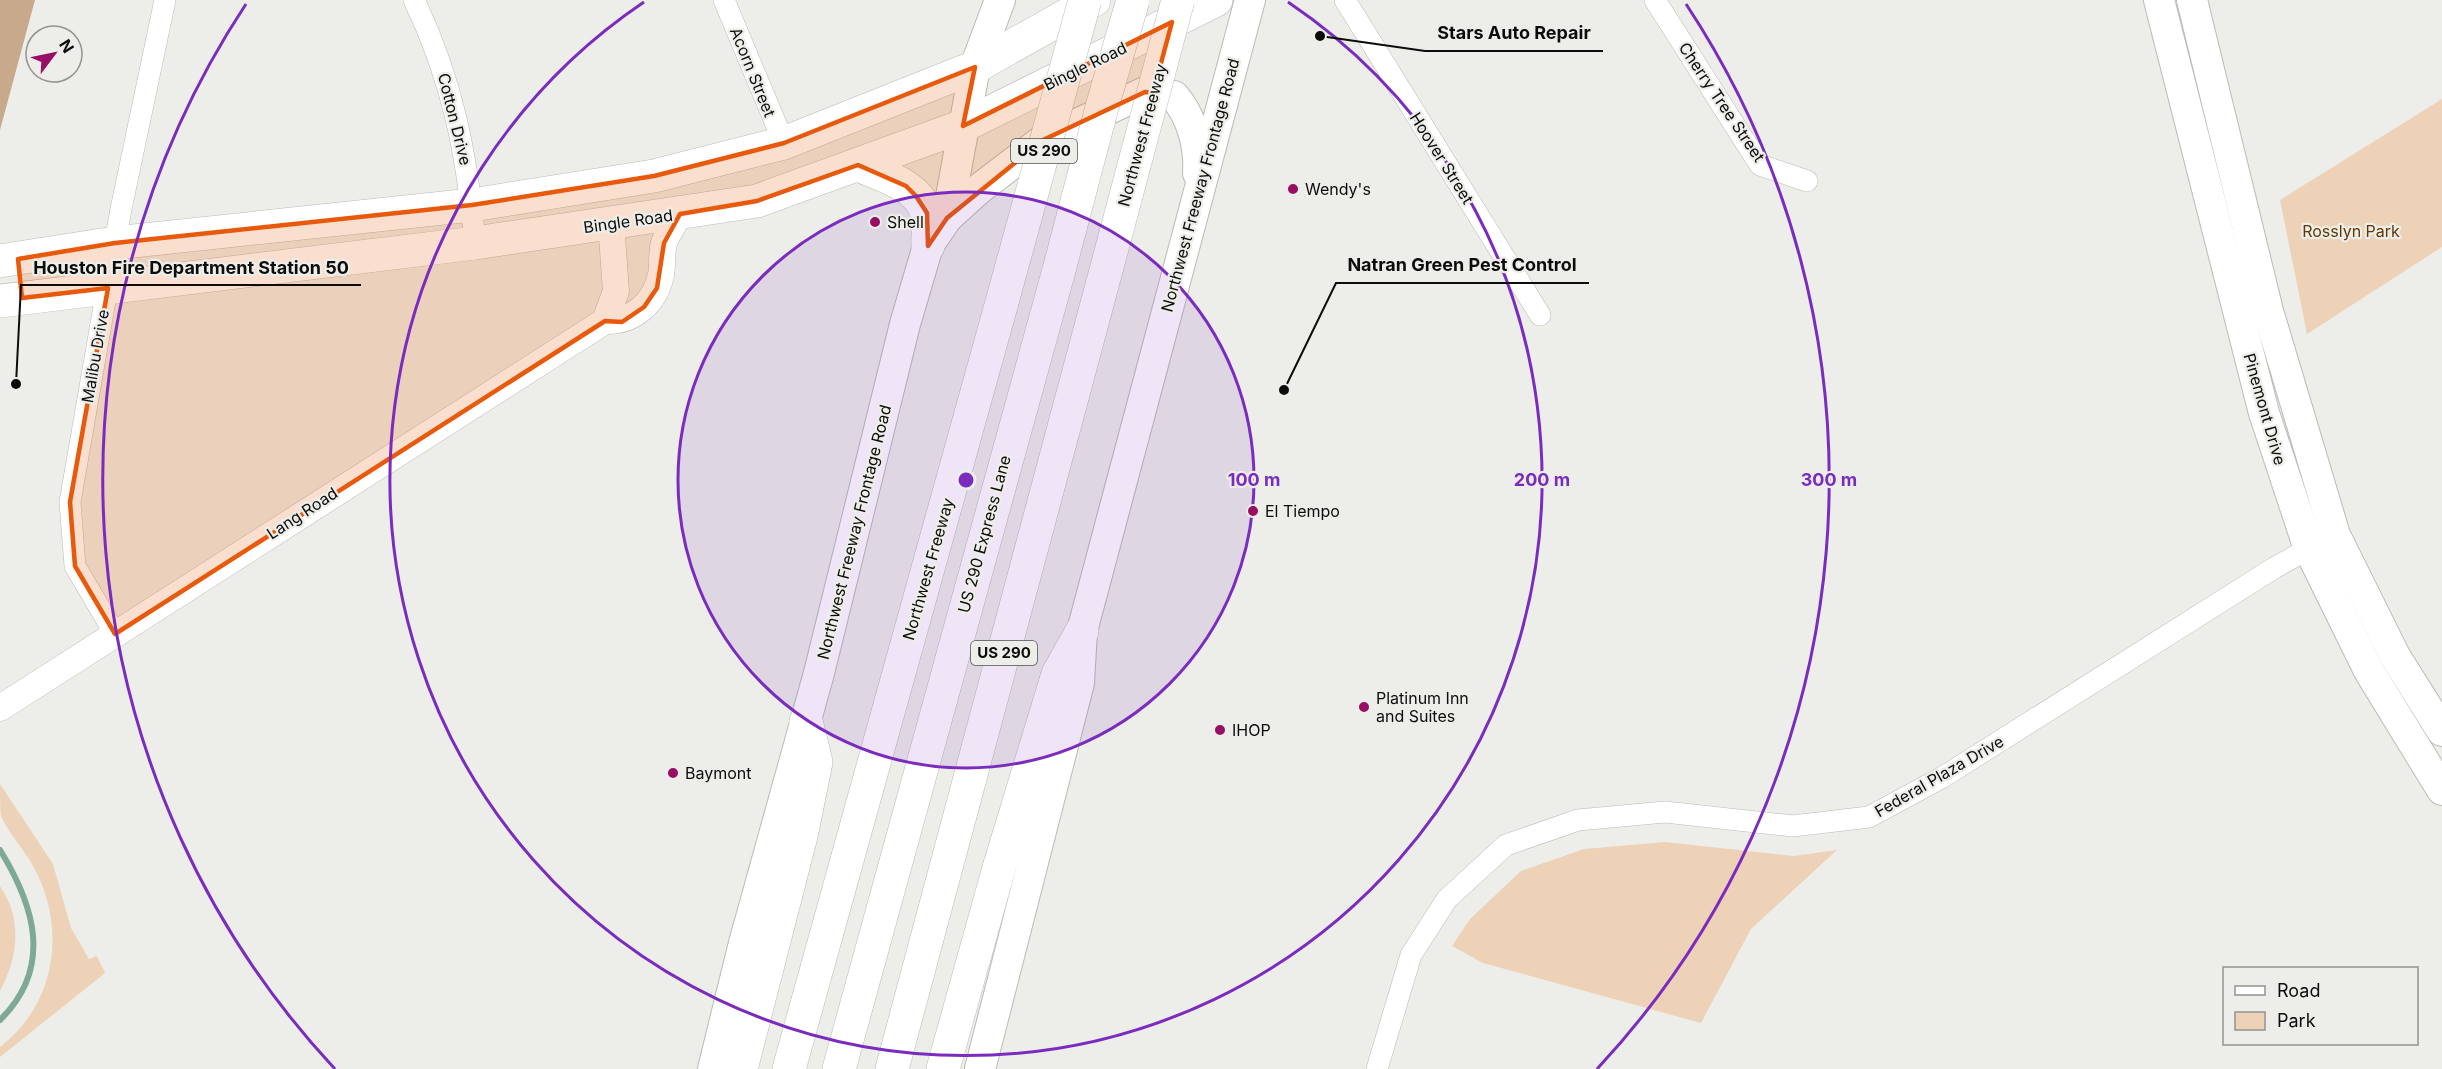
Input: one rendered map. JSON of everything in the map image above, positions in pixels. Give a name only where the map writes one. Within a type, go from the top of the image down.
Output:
[{"type":"main road","name":"Northwest Freeway Frontage Road","points":[[713,1069],[744,943],[806,720],[905,324],[928,246],[947,218],[975,68],[1000,0]]},
{"type":"main road","name":"Northwest Freeway","points":[[789,1069],[1085,0]]},
{"type":"main road","points":[[611,223],[627,206],[975,68],[1094,0]]},
{"type":"main road","name":"US 290 Express Lane","points":[[839,1069],[1133,0]]},
{"type":"main road","name":"Northwest Freeway","points":[[892,1069],[1178,0]]},
{"type":"main road","name":"Bingle Road","points":[[11,299],[475,243],[757,201],[963,126],[1216,0]]},
{"type":"main road","name":"Northwest Freeway Frontage Road","points":[[980,1069],[1079,683],[1082,631],[1250,0]]},
{"type":"main road","name":"Pinemont Drive","points":[[2159,0],[2264,413],[2309,549],[2369,670],[2442,790]]},
{"type":"main road","points":[[2170,45],[2195,14]]},
{"type":"main road","name":"Pinemont Drive","points":[[2195,14],[2268,311],[2335,535],[2394,656],[2442,731]]},
{"type":"main road","points":[[947,218],[979,189],[1043,140],[1145,92],[1174,96],[1186,109],[1199,160],[1197,200]]},
{"type":"main road","points":[[11,299],[9,260],[115,243],[472,205],[654,176],[774,146]]},
{"type":"main road","points":[[858,165],[906,186],[916,196],[927,213],[928,246]]},
{"type":"main road","points":[[943,1069],[999,868],[1059,674],[1082,631]]},
{"type":"main road","points":[[741,1069],[801,836],[816,762],[806,720]]},
{"type":"street","name":"Malibu Drive","points":[[115,634],[75,566],[70,502],[115,243],[165,0]]},
{"type":"street","name":"Cotton Drive","points":[[414,0],[446,78],[469,173],[475,243]]},
{"type":"street","name":"Acorn Street","points":[[724,0],[774,146]]},
{"type":"street","name":"Hoover Street","points":[[1345,0],[1540,315]]},
{"type":"street","name":"Cherry Tree Street","points":[[1655,0],[1760,165],[1806,181]]},
{"type":"street","name":"Lang Road","points":[[0,708],[605,321],[622,322],[644,307],[654,295],[661,276],[664,243],[680,214]]},
{"type":"street","points":[[605,321],[616,291],[611,223]]},
{"type":"street","name":"Federal Plaza Drive","points":[[1377,1069],[1411,955],[1447,899],[1506,845],[1578,820],[1665,812],[1793,826],[1869,817],[1943,777],[2274,568],[2335,535]]},
{"type":"highlighted area","points":[[1172,22],[1153,93],[1145,92],[1043,140],[947,218],[928,246],[927,213],[916,196],[906,186],[858,165],[757,201],[680,214],[664,243],[657,288],[644,307],[622,322],[605,321],[115,634],[75,566],[70,502],[108,288],[22,298],[18,259],[115,243],[472,205],[654,176],[784,143],[975,67],[963,126]]},
{"type":"green space","name":"Rosslyn Park","points":[[2442,99],[2442,247],[2307,334],[2280,200]]},
{"type":"green space","points":[[0,784],[53,864],[71,928],[89,959],[97,956],[105,973],[0,1057],[0,1047],[19,1029],[34,1009],[51,963],[53,938],[44,889],[33,866],[1,816]]},
{"type":"green space","points":[[1665,842],[1794,856],[1837,850],[1751,929],[1701,1023],[1483,963],[1452,946],[1470,919],[1521,871],[1584,849]]},
{"type":"green space","points":[[0,886],[12,912],[15,938],[11,965],[0,991]]},
{"type":"shaded area","points":[[0,0],[35,0],[29,24],[24,24],[24,41],[0,130]]},
{"type":"waterway","points":[[0,850],[22,892],[33,936],[33,957],[28,979],[17,1000],[0,1020]]},
{"type":"place","name":"Stars Auto Repair","points":[[1320,36]]},
{"type":"place","name":"Wendy's","points":[[1293,189]]},
{"type":"place","name":"Shell","points":[[875,222]]},
{"type":"place","name":"Houston Fire Department Station 50","points":[[16,384]]},
{"type":"place","name":"Natran Green Pest Control","points":[[1284,390]]},
{"type":"place","name":"El Tiempo","points":[[1253,511]]},
{"type":"place","name":"Platinum Inn and Suites","points":[[1364,707]]},
{"type":"place","name":"IHOP","points":[[1220,730]]},
{"type":"place","name":"Baymont","points":[[673,773]]}]
